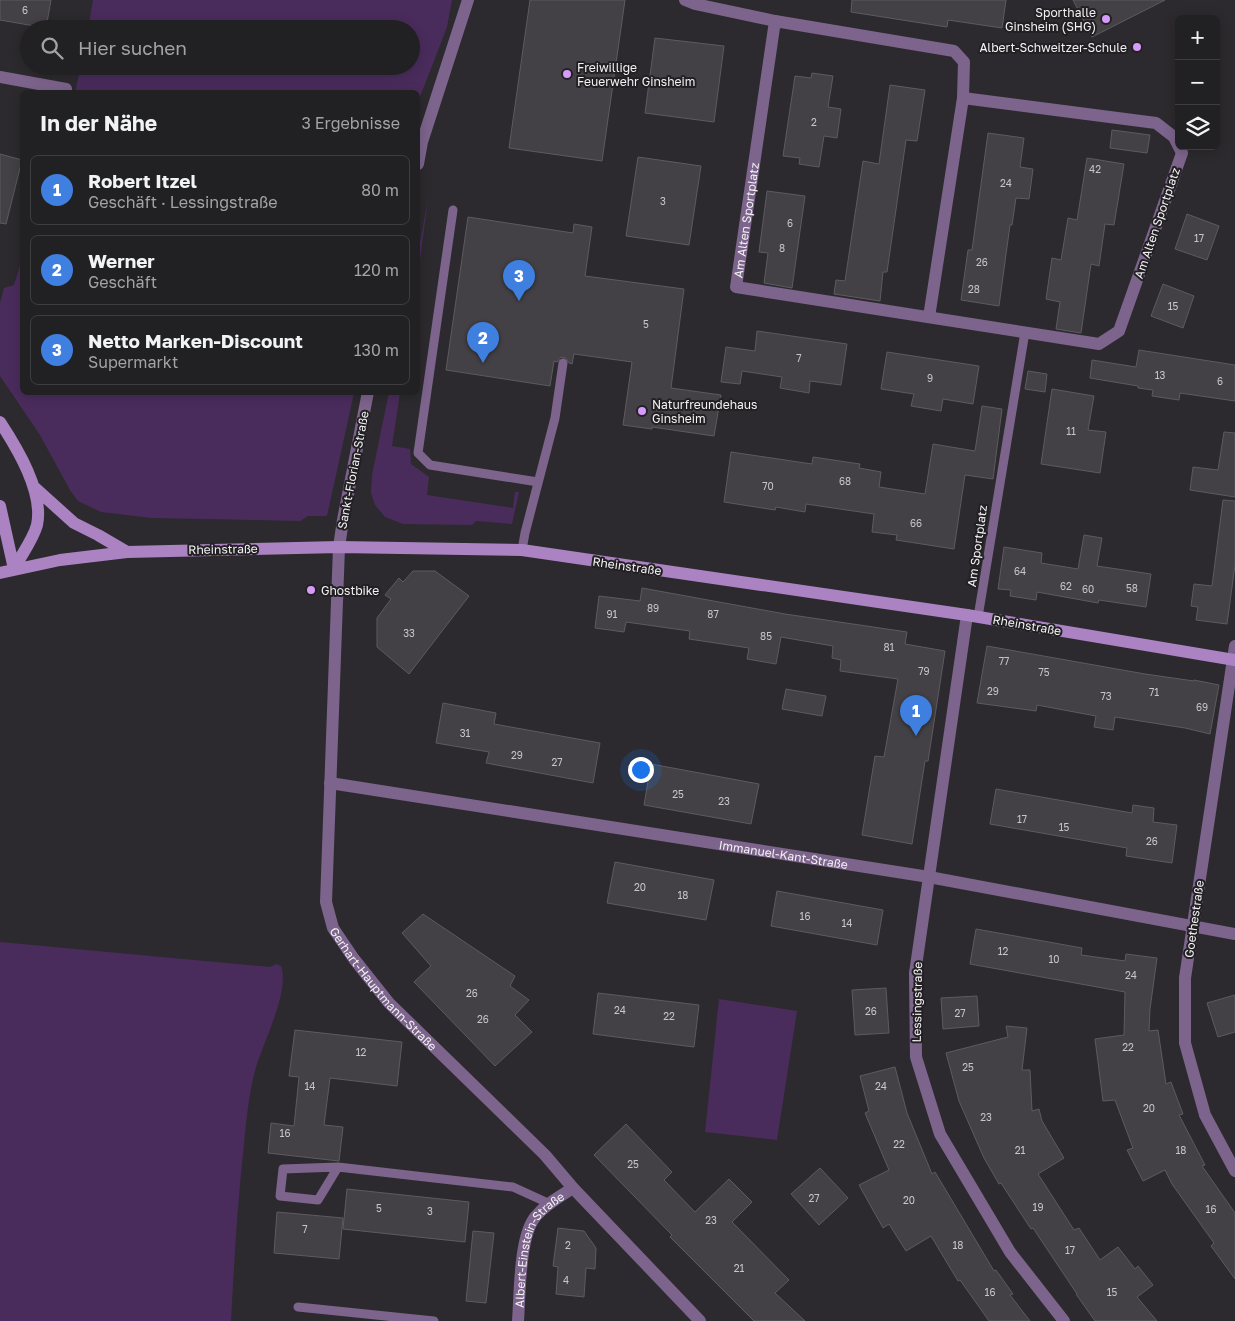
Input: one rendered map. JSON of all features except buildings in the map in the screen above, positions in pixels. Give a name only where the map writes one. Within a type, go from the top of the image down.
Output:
[{"type":"main road","points":[[0,422],[24,462],[34,487],[38,510],[37,524],[14,569]]},
{"type":"main road","points":[[34,487],[74,523],[127,552]]},
{"type":"main road","points":[[0,506],[14,569]]},
{"type":"main road","name":"Rheinstraße","points":[[0,572],[60,560],[127,552],[339,547],[522,550],[973,616],[1234,660]]},
{"type":"street","points":[[420,153],[468,0]]},
{"type":"street","points":[[685,0],[695,4],[775,21],[954,51],[964,62],[963,98],[929,317]]},
{"type":"street","name":"Am Alten Sportplatz","points":[[775,21],[736,287],[1099,344],[1119,331],[1182,153],[1174,137],[1156,123],[963,98]]},
{"type":"street","points":[[0,77],[66,89]]},
{"type":"street","name":"Sankt-Florian-Straße","points":[[339,547],[367,395]]},
{"type":"street","name":"Gerhart-Hauptmann-Straße","points":[[339,547],[326,902],[333,928],[354,959],[389,1003],[545,1155],[573,1188],[700,1321]]},
{"type":"street","name":"Lessingstraße","points":[[973,616],[929,877],[915,973],[916,1056],[940,1134],[1010,1252],[1064,1321]]},
{"type":"street","name":"Goethestraße","points":[[1235,646],[1186,978],[1185,1043],[1205,1115],[1235,1171]]},
{"type":"street","name":"Immanuel-Kant-Straße","points":[[330,783],[929,877],[1235,934]]},
{"type":"street","name":"Albert-Einstein-Straße","points":[[518,1321],[523,1250],[527,1233],[534,1217],[548,1203],[573,1188]]},
{"type":"lane","points":[[453,210],[418,453],[430,465],[538,482]]},
{"type":"lane","name":"Am Sportplatz","points":[[973,616],[1000,478],[1025,332]]},
{"type":"lane","points":[[522,550],[555,418],[563,362]]},
{"type":"lane","points":[[338,1168],[318,1200],[280,1196],[283,1170],[338,1168],[513,1187],[548,1203]]},
{"type":"lane","points":[[298,1307],[434,1321]]},
{"type":"shaded area","points":[[93,0],[452,0],[447,27],[420,97],[420,90],[75,90],[79,75],[420,75],[420,20],[90,20]]},
{"type":"shaded area","points":[[428,199],[420,260],[420,242]]},
{"type":"shaded area","points":[[20,266],[20,395],[354,395],[327,516],[308,516],[300,521],[152,518],[101,512],[78,501],[40,435],[0,376],[0,303],[4,288],[14,285]]},
{"type":"shaded area","points":[[388,395],[400,395],[392,446],[410,449],[411,464],[429,477],[427,495],[513,508],[515,492],[519,492],[512,524],[476,521],[472,525],[403,524],[385,517],[375,505],[371,493],[372,475]]},
{"type":"shaded area","points":[[0,942],[270,967],[276,964],[281,966],[283,976],[279,1002],[256,1067],[249,1099],[239,1195],[231,1321],[0,1321]]},
{"type":"shaded area","points":[[719,999],[797,1011],[777,1140],[705,1132]]},
{"type":"place","name":"Sporthalle Ginsheim (SHG)","points":[[1106,19]]},
{"type":"place","name":"Albert-Schweitzer-Schule","points":[[1137,47]]},
{"type":"place","name":"Freiwillige Feuerwehr Ginsheim","points":[[567,74]]},
{"type":"place","name":"Netto Marken-Discount","points":[[519,301]]},
{"type":"place","name":"Werner","points":[[483,363]]},
{"type":"place","name":"Naturfreundehaus Ginsheim","points":[[642,411]]},
{"type":"place","name":"Ghostbike","points":[[311,590]]},
{"type":"place","name":"Robert Itzel","points":[[916,736]]}]
